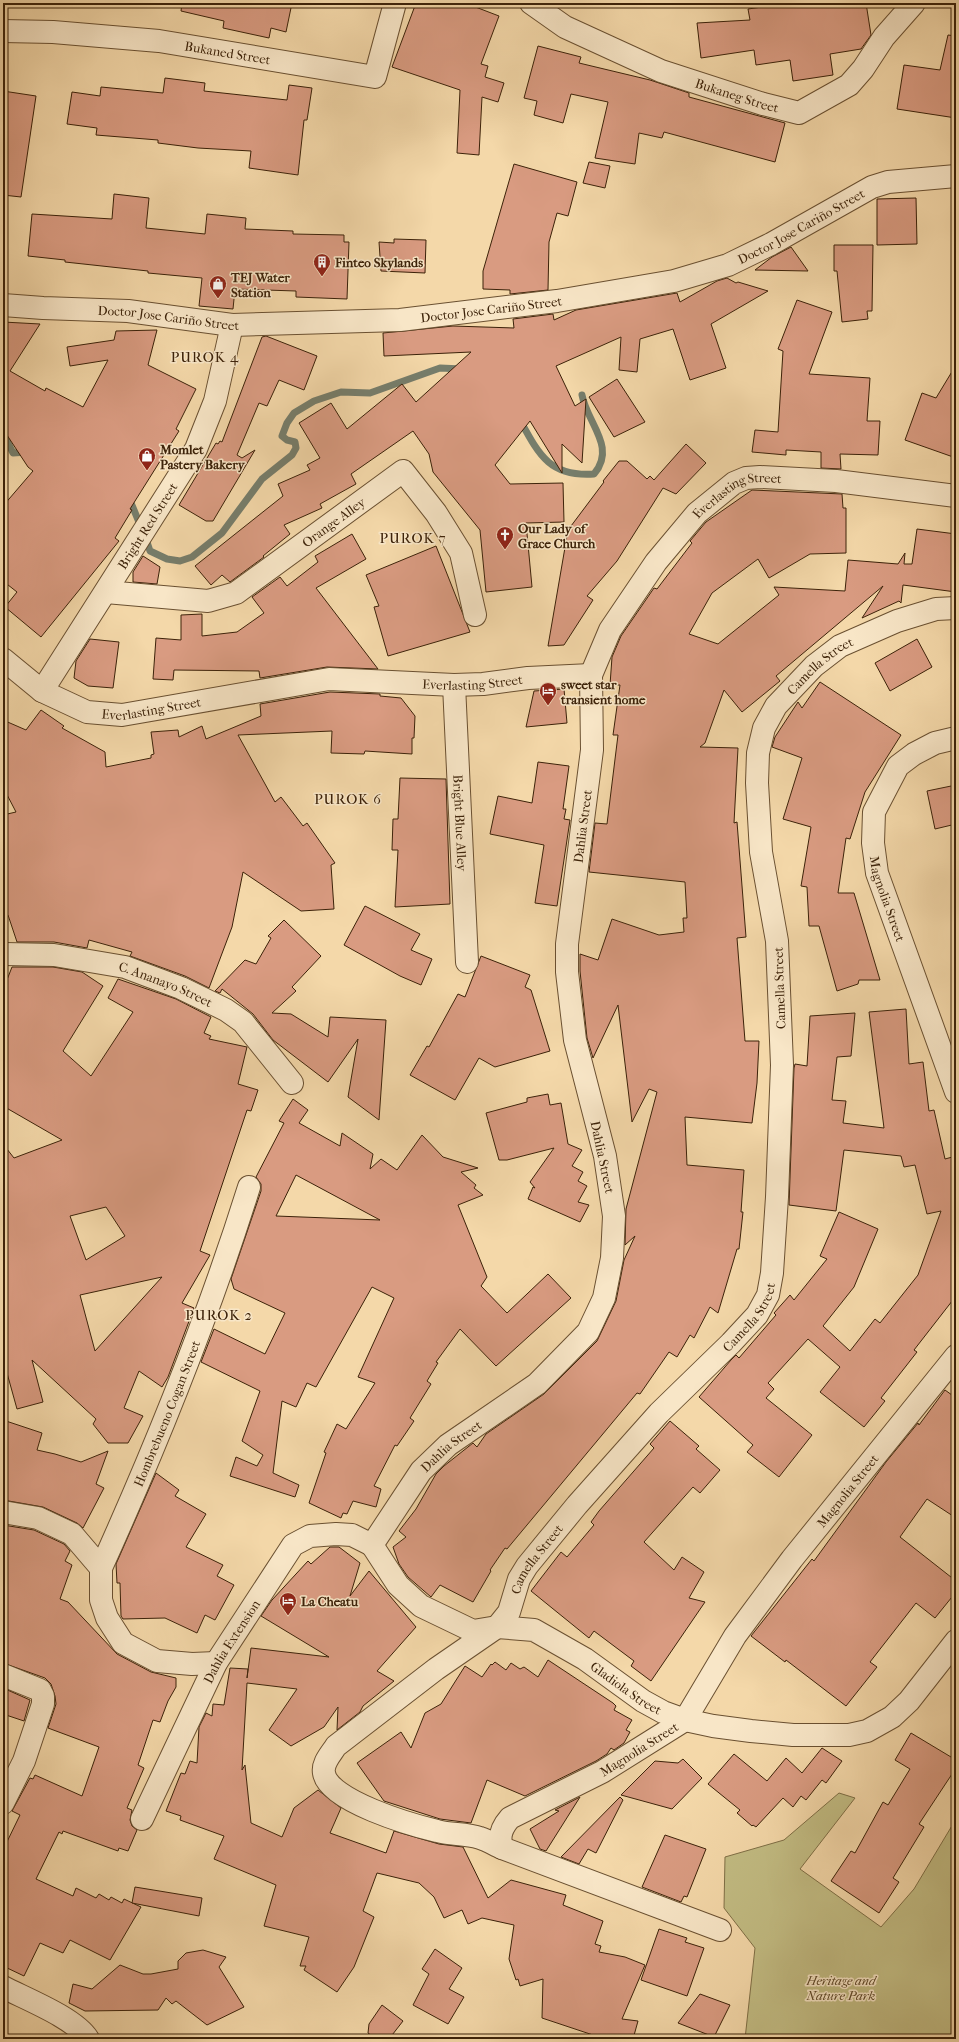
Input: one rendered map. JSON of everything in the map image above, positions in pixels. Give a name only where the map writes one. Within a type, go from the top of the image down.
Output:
[{"type":"street","name":"Bukaned Street","points":[[3,31],[53,32],[159,41],[375,77],[396,3]]},
{"type":"street","name":"Bukaneg Street","points":[[531,3],[565,27],[661,72],[763,104],[799,113],[849,85],[863,69],[884,37],[914,3]]},
{"type":"street","name":"Doctor Jose Cariño Street","points":[[3,305],[128,311],[232,325],[400,320],[557,302],[674,281],[728,265],[771,244],[872,187],[888,182],[956,176]]},
{"type":"street","name":"Bright Red Street","points":[[42,691],[196,449],[215,401],[232,325]]},
{"type":"street","name":"Orange Alley","points":[[106,592],[208,601],[236,593],[404,470],[436,513],[461,554],[476,615]]},
{"type":"street","name":"Everlasting Street","points":[[3,659],[42,691],[87,712],[122,715],[329,679],[483,684],[528,678],[591,675],[610,630],[656,562],[697,513],[734,483],[746,478],[760,477],[836,481],[956,496]]},
{"type":"street","name":"Camella Street","points":[[502,1848],[479,1837],[438,1832],[397,1819],[353,1802],[327,1783],[323,1772],[325,1762],[336,1746],[436,1669],[497,1626],[509,1612],[519,1579],[527,1566],[577,1506],[659,1413],[731,1343],[757,1315],[768,1295],[772,1273],[777,1198],[782,1065],[777,941],[762,852],[757,783],[758,752],[764,728],[776,706],[790,690],[814,666],[840,646],[897,621],[936,610],[956,608]]},
{"type":"street","name":"Dahlia Street","points":[[372,1545],[422,1471],[448,1445],[537,1384],[588,1332],[604,1298],[612,1258],[614,1216],[605,1156],[574,1040],[568,972],[568,944],[592,750],[591,675]]},
{"type":"street","name":"Bright Blue Alley","points":[[454,684],[467,962]]},
{"type":"street","name":"Magnolia Street","points":[[956,738],[935,743],[914,754],[898,766],[874,812],[873,843],[878,873],[956,1092]]},
{"type":"street","name":"C. Ananayo Street","points":[[4,954],[54,955],[125,967],[181,988],[226,1010],[243,1022],[292,1083]]},
{"type":"street","name":"Hombrebueno Cogan Street","points":[[101,1568],[145,1472],[224,1268],[249,1188]]},
{"type":"street","name":"Magnolia Street","points":[[502,1848],[499,1841],[503,1826],[510,1818],[602,1772],[685,1720],[735,1636],[749,1617],[797,1553],[956,1356]]},
{"type":"street","points":[[3,1512],[38,1518],[72,1534],[101,1568],[101,1600],[107,1618],[123,1643],[157,1661],[192,1664],[216,1662]]},
{"type":"street","name":"Dahlia Extension","points":[[142,1819],[216,1662],[293,1545],[310,1536],[336,1534],[352,1535],[372,1545]]},
{"type":"street","name":"Gladiola Street","points":[[372,1545],[398,1585],[421,1606],[473,1631],[497,1626],[534,1630],[546,1635],[585,1659],[643,1701],[663,1712],[685,1720],[750,1732],[794,1735],[849,1735],[866,1731],[892,1717],[909,1701],[956,1641]]},
{"type":"street","points":[[3,1675],[40,1690],[43,1696],[43,1704],[24,1761],[3,1803]]},
{"type":"street","points":[[502,1848],[720,1930]]},
{"type":"street","points":[[3,1987],[72,2023],[83,2032],[88,2039]]},
{"type":"green space","name":"Heritage and Nature Park","points":[[839,1793],[855,1798],[800,1869],[881,1927],[914,1889],[956,1819],[956,2039],[745,2039],[755,1948],[724,1908],[725,1857],[784,1840]]},
{"type":"building","points":[[182,3],[292,3],[286,32],[271,28],[269,38],[223,28],[224,21],[181,11]]},
{"type":"building","points":[[416,3],[465,3],[499,16],[481,64],[488,66],[485,77],[504,83],[498,102],[482,97],[479,155],[457,153],[460,90],[392,67]]},
{"type":"building","points":[[790,3],[866,3],[871,35],[861,49],[830,54],[833,75],[793,81],[790,60],[756,65],[754,50],[701,58],[697,23],[750,20],[748,9]]},
{"type":"building","points":[[948,35],[956,36],[956,118],[897,109],[904,65],[940,70]]},
{"type":"building","points":[[538,46],[581,57],[579,63],[650,80],[689,93],[689,97],[785,123],[775,162],[664,132],[662,138],[639,133],[635,164],[595,158],[608,102],[571,94],[563,123],[534,115],[537,101],[524,98]]},
{"type":"building","points":[[165,78],[205,83],[204,91],[287,100],[289,85],[312,88],[307,120],[304,120],[298,175],[249,168],[251,151],[198,148],[158,143],[158,140],[96,135],[97,128],[67,124],[72,92],[100,96],[101,87],[163,93]]},
{"type":"building","points":[[3,91],[36,96],[21,197],[3,195]]},
{"type":"building","points":[[589,162],[610,166],[605,188],[583,183]]},
{"type":"building","points":[[514,164],[577,182],[568,216],[557,213],[549,242],[548,290],[510,294],[510,290],[483,289],[483,271]]},
{"type":"building","points":[[114,194],[149,198],[146,228],[205,234],[207,214],[246,218],[245,229],[293,231],[293,234],[344,235],[344,242],[349,242],[347,299],[296,297],[296,291],[235,289],[233,309],[199,306],[202,278],[148,273],[148,271],[65,262],[65,260],[28,256],[32,214],[112,219]]},
{"type":"building","points":[[916,198],[917,244],[877,245],[877,199]]},
{"type":"building","points":[[394,239],[426,240],[425,273],[381,271],[379,242],[394,243]]},
{"type":"building","points":[[834,245],[873,245],[872,311],[867,311],[868,319],[842,322],[837,271],[834,271]]},
{"type":"building","points":[[791,247],[808,271],[755,270],[772,257]]},
{"type":"building","points":[[727,278],[736,283],[738,282],[768,291],[711,324],[726,368],[690,380],[673,329],[640,339],[637,372],[619,370],[621,337],[556,366],[575,406],[586,399],[582,463],[562,444],[562,473],[530,421],[495,465],[510,484],[563,483],[564,522],[526,523],[532,587],[486,592],[480,530],[433,472],[429,454],[413,431],[351,474],[356,484],[320,504],[322,508],[284,525],[290,534],[263,556],[264,557],[230,582],[222,575],[211,585],[195,566],[283,496],[278,484],[310,470],[307,465],[320,458],[299,423],[331,403],[347,429],[402,384],[416,402],[471,352],[384,356],[383,333],[453,326],[514,328],[513,319],[553,314],[554,320],[576,310],[677,293],[680,302],[717,281]]},
{"type":"building","points":[[797,300],[832,312],[809,374],[870,378],[867,421],[880,421],[878,455],[840,454],[841,469],[821,468],[821,452],[786,450],[786,455],[752,452],[755,430],[778,432],[783,351],[778,349]]},
{"type":"building","points":[[3,322],[40,324],[10,371],[45,391],[46,388],[83,407],[108,360],[70,366],[67,347],[114,340],[116,331],[157,330],[148,365],[196,389],[176,429],[179,431],[130,509],[132,510],[115,538],[119,541],[41,637],[5,607],[17,592],[3,581],[3,506],[33,471],[28,467],[3,429]]},
{"type":"building","points":[[266,336],[317,356],[304,390],[279,380],[267,406],[259,403],[237,455],[242,458],[255,450],[213,521],[206,521],[179,505],[216,443],[218,444],[220,441],[222,442],[262,337]]},
{"type":"building","points":[[956,365],[956,458],[905,440],[922,393],[936,398]]},
{"type":"building","points":[[617,379],[645,422],[614,437],[589,397]]},
{"type":"building","points":[[686,444],[706,463],[676,494],[663,488],[617,561],[587,596],[593,600],[564,645],[548,646],[568,530],[619,461],[627,461],[647,479],[650,476],[654,480]]},
{"type":"building","points":[[752,490],[842,494],[843,508],[846,508],[846,553],[810,554],[769,578],[758,559],[712,593],[689,634],[718,644],[779,595],[774,587],[845,591],[848,560],[898,564],[905,553],[904,564],[912,564],[917,529],[956,534],[956,592],[903,585],[901,603],[899,601],[862,618],[883,586],[776,676],[780,681],[742,712],[724,690],[705,743],[700,747],[738,748],[734,823],[737,822],[746,937],[737,938],[745,1041],[759,1041],[757,1083],[752,1123],[685,1117],[687,1165],[744,1170],[741,1212],[743,1212],[739,1249],[737,1249],[718,1313],[710,1307],[694,1338],[690,1335],[677,1357],[669,1352],[640,1394],[637,1393],[507,1549],[505,1548],[490,1570],[491,1571],[473,1602],[440,1585],[431,1597],[408,1577],[399,1564],[393,1547],[406,1537],[399,1531],[416,1509],[436,1474],[444,1466],[473,1443],[477,1447],[486,1434],[544,1394],[597,1341],[616,1301],[624,1260],[635,1236],[625,1245],[626,1209],[657,1092],[649,1089],[632,1122],[618,1005],[593,1058],[587,1038],[580,971],[580,954],[598,960],[612,919],[659,935],[684,932],[683,918],[687,918],[685,882],[589,872],[595,823],[607,824],[618,735],[613,735],[620,685],[610,685],[612,657],[621,636],[654,588],[657,589],[692,543],[690,541],[706,522]]},
{"type":"building","points":[[352,534],[366,559],[316,588],[378,669],[327,667],[260,678],[259,671],[174,670],[173,680],[153,679],[156,638],[181,640],[181,615],[202,614],[202,636],[237,632],[264,613],[252,597],[280,577],[287,586],[318,562],[315,556]]},
{"type":"building","points":[[436,546],[470,632],[388,656],[374,607],[379,606],[366,575]]},
{"type":"building","points":[[143,556],[160,567],[157,584],[133,582],[133,572]]},
{"type":"building","points":[[90,639],[119,642],[113,688],[88,686],[74,678],[76,661]]},
{"type":"building","points":[[917,639],[932,667],[890,691],[875,663]]},
{"type":"building","points":[[820,682],[901,735],[865,792],[850,839],[846,838],[838,893],[854,893],[880,980],[859,980],[858,984],[837,991],[819,926],[809,926],[807,887],[801,886],[811,827],[783,819],[802,758],[772,747],[775,737],[798,702],[802,708]]},
{"type":"building","points":[[564,689],[567,723],[526,727],[534,691]]},
{"type":"building","points":[[330,692],[380,694],[380,696],[401,698],[415,716],[414,738],[412,738],[412,754],[365,751],[364,754],[331,753],[332,731],[238,735],[275,802],[281,797],[303,826],[307,823],[335,863],[331,865],[334,909],[301,911],[243,872],[232,927],[209,988],[185,976],[130,956],[132,952],[89,940],[87,948],[54,942],[17,942],[8,915],[3,918],[3,815],[16,812],[3,787],[3,720],[26,730],[41,710],[64,726],[62,728],[105,752],[106,767],[151,758],[151,755],[154,754],[151,732],[178,730],[179,737],[202,726],[206,739],[261,716],[260,704]]},
{"type":"building","points":[[538,762],[569,766],[563,809],[566,809],[564,819],[570,820],[557,906],[535,903],[544,845],[490,834],[498,796],[532,803]]},
{"type":"building","points":[[400,778],[446,779],[450,904],[395,907],[398,850],[392,850],[393,819],[398,819]]},
{"type":"building","points":[[956,785],[956,824],[935,829],[927,791]]},
{"type":"building","points":[[365,906],[420,934],[411,950],[432,959],[421,985],[400,976],[344,945]]},
{"type":"building","points":[[284,920],[321,956],[292,987],[296,991],[272,1013],[291,1014],[328,1037],[330,1017],[386,1020],[379,1120],[348,1097],[358,1039],[328,1082],[273,1040],[253,1014],[222,989],[220,993],[215,991],[245,960],[256,964],[271,938],[268,936]]},
{"type":"building","points":[[481,956],[530,975],[525,987],[531,990],[550,1051],[495,1067],[479,1058],[455,1100],[410,1075],[427,1046],[429,1047],[458,994],[465,997]]},
{"type":"building","points":[[12,967],[53,967],[82,972],[103,986],[63,1051],[91,1076],[133,1012],[108,998],[118,979],[176,999],[211,1017],[204,1033],[211,1036],[209,1039],[247,1047],[238,1084],[258,1090],[251,1111],[247,1110],[200,1251],[210,1255],[182,1303],[194,1308],[168,1377],[162,1387],[139,1371],[124,1408],[143,1416],[128,1443],[108,1443],[93,1424],[96,1419],[32,1360],[43,1402],[17,1409],[7,1373],[3,1372],[3,1144],[14,1158],[62,1140],[3,1106],[3,990]],"holes":[[[106,1207],[125,1236],[86,1260],[70,1216]],[[162,1277],[95,1351],[80,1295]]]},
{"type":"building","points":[[906,1009],[909,1064],[923,1062],[929,1111],[934,1110],[945,1159],[956,1156],[956,1296],[914,1350],[917,1352],[881,1398],[885,1401],[864,1427],[820,1392],[840,1367],[808,1339],[768,1383],[774,1389],[766,1398],[812,1435],[779,1477],[747,1452],[753,1445],[699,1397],[736,1355],[739,1358],[776,1315],[774,1313],[790,1295],[794,1300],[827,1259],[820,1256],[839,1212],[878,1229],[854,1287],[823,1326],[850,1351],[875,1319],[880,1323],[918,1275],[941,1211],[927,1214],[915,1165],[904,1167],[901,1156],[844,1150],[836,1211],[789,1205],[794,1068],[795,1064],[807,1066],[810,1016],[855,1013],[851,1056],[837,1057],[832,1100],[846,1101],[843,1123],[884,1128],[869,1012]]},
{"type":"building","points":[[548,1094],[550,1105],[561,1103],[568,1144],[582,1150],[572,1166],[583,1172],[578,1181],[587,1186],[578,1202],[589,1205],[580,1222],[528,1199],[533,1187],[535,1188],[530,1182],[554,1148],[507,1160],[499,1160],[486,1113],[527,1102],[527,1098]]},
{"type":"building","points":[[293,1099],[308,1110],[299,1123],[340,1146],[342,1133],[373,1154],[370,1169],[381,1159],[397,1170],[422,1135],[443,1157],[478,1168],[461,1172],[476,1185],[474,1188],[483,1195],[458,1205],[487,1277],[481,1286],[507,1313],[548,1274],[571,1298],[496,1366],[460,1329],[436,1362],[438,1363],[427,1381],[431,1384],[410,1418],[414,1421],[397,1446],[395,1445],[374,1486],[381,1489],[376,1507],[353,1501],[347,1514],[343,1513],[341,1518],[309,1503],[326,1453],[324,1452],[337,1424],[346,1429],[375,1383],[358,1377],[394,1298],[372,1287],[316,1387],[307,1383],[296,1407],[282,1401],[273,1473],[299,1485],[295,1497],[230,1476],[236,1457],[257,1466],[263,1455],[242,1441],[260,1391],[201,1362],[214,1329],[265,1354],[285,1313],[234,1289],[231,1279],[261,1191],[261,1184],[256,1177],[284,1123],[279,1121]],"holes":[[[296,1175],[380,1220],[276,1216]]]},
{"type":"building","points":[[945,1390],[956,1398],[956,1518],[927,1499],[900,1537],[956,1581],[956,1592],[935,1618],[916,1603],[870,1662],[877,1667],[846,1706],[786,1660],[785,1662],[751,1636],[812,1559],[814,1561],[886,1462],[918,1423],[919,1425]]},
{"type":"building","points":[[3,1420],[42,1433],[37,1450],[81,1462],[108,1451],[96,1484],[104,1488],[83,1528],[77,1523],[43,1507],[3,1500]]},
{"type":"building","points":[[670,1421],[699,1446],[696,1449],[720,1470],[700,1493],[693,1487],[644,1542],[674,1570],[682,1557],[704,1572],[689,1598],[705,1602],[651,1681],[631,1666],[634,1661],[594,1631],[589,1638],[531,1591],[561,1552],[567,1557],[594,1525],[591,1522],[599,1511],[654,1448],[650,1444]]},
{"type":"building","points":[[156,1473],[179,1490],[175,1496],[206,1514],[186,1547],[223,1565],[217,1576],[234,1585],[215,1620],[205,1615],[197,1633],[165,1618],[123,1619],[121,1616],[120,1583],[117,1583],[116,1564]]},
{"type":"building","points":[[3,1525],[34,1530],[64,1544],[70,1551],[65,1561],[72,1565],[60,1599],[68,1602],[117,1654],[151,1672],[176,1678],[176,1687],[168,1701],[160,1722],[153,1720],[138,1765],[144,1768],[127,1808],[132,1810],[130,1820],[132,1826],[137,1830],[128,1851],[119,1848],[118,1851],[63,1831],[62,1834],[59,1832],[36,1879],[73,1896],[76,1888],[96,1898],[99,1894],[109,1900],[111,1897],[122,1903],[124,1899],[141,1907],[110,1960],[70,1940],[63,1953],[40,1943],[24,1976],[3,1966],[3,1850],[20,1815],[12,1811],[30,1778],[33,1779],[35,1775],[82,1796],[99,1747],[48,1728],[56,1704],[51,1684],[45,1678],[3,1663]]},
{"type":"building","points":[[330,1547],[339,1547],[360,1563],[350,1596],[369,1571],[416,1627],[377,1671],[394,1681],[363,1706],[360,1712],[337,1730],[338,1707],[324,1727],[291,1746],[269,1730],[297,1689],[247,1683],[242,1770],[245,1765],[251,1823],[282,1837],[294,1808],[318,1790],[341,1808],[330,1833],[386,1853],[394,1831],[439,1844],[463,1847],[488,1898],[511,1880],[566,1895],[563,1905],[603,1921],[595,1944],[601,1946],[599,1952],[625,1957],[645,1965],[622,2019],[638,2021],[633,2039],[605,2039],[542,2018],[543,1979],[520,1986],[518,1979],[516,1980],[509,1959],[514,1925],[482,1918],[468,1924],[462,1910],[444,1918],[434,1897],[419,1883],[377,1873],[363,1911],[374,1917],[354,1967],[337,1992],[304,1970],[306,1966],[300,1966],[309,1937],[264,1926],[276,1885],[214,1859],[224,1836],[180,1820],[181,1816],[166,1811],[181,1773],[185,1774],[190,1761],[197,1763],[199,1727],[206,1713],[212,1716],[213,1704],[224,1705],[230,1668],[248,1669],[247,1678],[251,1648],[329,1657],[261,1616],[272,1600],[308,1561],[311,1564]]},
{"type":"building","points":[[548,1660],[613,1703],[616,1706],[614,1710],[632,1720],[626,1730],[630,1732],[624,1743],[614,1750],[611,1748],[607,1754],[596,1761],[525,1796],[487,1780],[471,1823],[440,1819],[384,1801],[357,1763],[401,1732],[411,1748],[425,1713],[441,1704],[465,1666],[482,1677],[491,1664],[492,1665],[495,1662],[506,1670],[511,1663],[520,1669],[524,1667],[538,1677]]},
{"type":"building","points":[[3,1688],[30,1700],[24,1721],[3,1714]]},
{"type":"building","points":[[911,1733],[956,1760],[956,1768],[919,1824],[924,1827],[893,1878],[899,1882],[879,1913],[831,1881],[851,1851],[855,1853],[883,1802],[888,1805],[910,1769],[895,1760]]},
{"type":"building","points":[[822,1748],[842,1761],[826,1783],[822,1780],[806,1800],[801,1796],[793,1807],[783,1798],[756,1827],[753,1825],[752,1826],[737,1813],[740,1810],[708,1784],[734,1754],[767,1781],[786,1758],[802,1773]]},
{"type":"building","points":[[683,1759],[702,1778],[672,1809],[621,1795],[655,1761],[678,1763]]},
{"type":"building","points":[[580,1797],[546,1851],[540,1849],[530,1829],[559,1811],[555,1810]]},
{"type":"building","points":[[620,1797],[623,1800],[596,1853],[588,1849],[579,1864],[561,1857]]},
{"type":"building","points":[[665,1835],[706,1849],[687,1897],[684,1896],[681,1902],[642,1887]]},
{"type":"building","points":[[135,1887],[202,1898],[199,1916],[132,1903]]},
{"type":"building","points":[[659,1929],[687,1938],[685,1942],[704,1948],[687,1996],[641,1980]]},
{"type":"building","points":[[435,1949],[462,1968],[449,1989],[464,1997],[448,2024],[413,2005],[429,1974],[422,1969]]},
{"type":"building","points":[[203,1950],[226,1957],[219,1967],[244,2007],[207,2025],[176,2001],[172,2004],[166,1998],[158,2010],[85,2011],[69,2003],[73,1984],[92,1989],[120,1965],[143,1974],[151,1974],[178,1969],[178,1961],[186,1953]]},
{"type":"building","points":[[700,1994],[730,2005],[714,2037],[678,2023]]},
{"type":"building","points":[[382,2005],[403,2021],[389,2039],[376,2039],[368,2033],[369,2024]]},
{"type":"waterway","points":[[145,536],[150,551],[167,559],[180,561],[192,557],[222,533],[262,479],[292,455],[296,448],[295,442],[287,440],[282,436],[287,423],[294,413],[314,401],[341,392],[370,393],[440,368],[462,369]]},
{"type":"waterway","points":[[520,420],[533,444],[540,453],[556,467],[567,472],[594,474],[600,464],[603,454],[602,445],[582,395]]},
{"type":"waterway","points":[[3,433],[13,453],[27,452]]},
{"type":"waterway","points":[[129,498],[141,527]]},
{"type":"place","name":"Finteo Skylands","points":[[322,277]]},
{"type":"place","name":"TEJ Water Station","points":[[218,299]]},
{"type":"place","name":"Momlet Pastery Bakery","points":[[147,471]]},
{"type":"place","name":"Our Lady of Grace Church","points":[[505,550]]},
{"type":"place","name":"sweet star transient home","points":[[548,706]]},
{"type":"place","name":"La Cheatu","points":[[288,1616]]},
{"type":"district","name":"PUROK 4","points":[[205,357]]},
{"type":"district","name":"PUROK 7","points":[[413,538]]},
{"type":"district","name":"PUROK 6","points":[[348,799]]},
{"type":"district","name":"PUROK 2","points":[[219,1315]]}]
